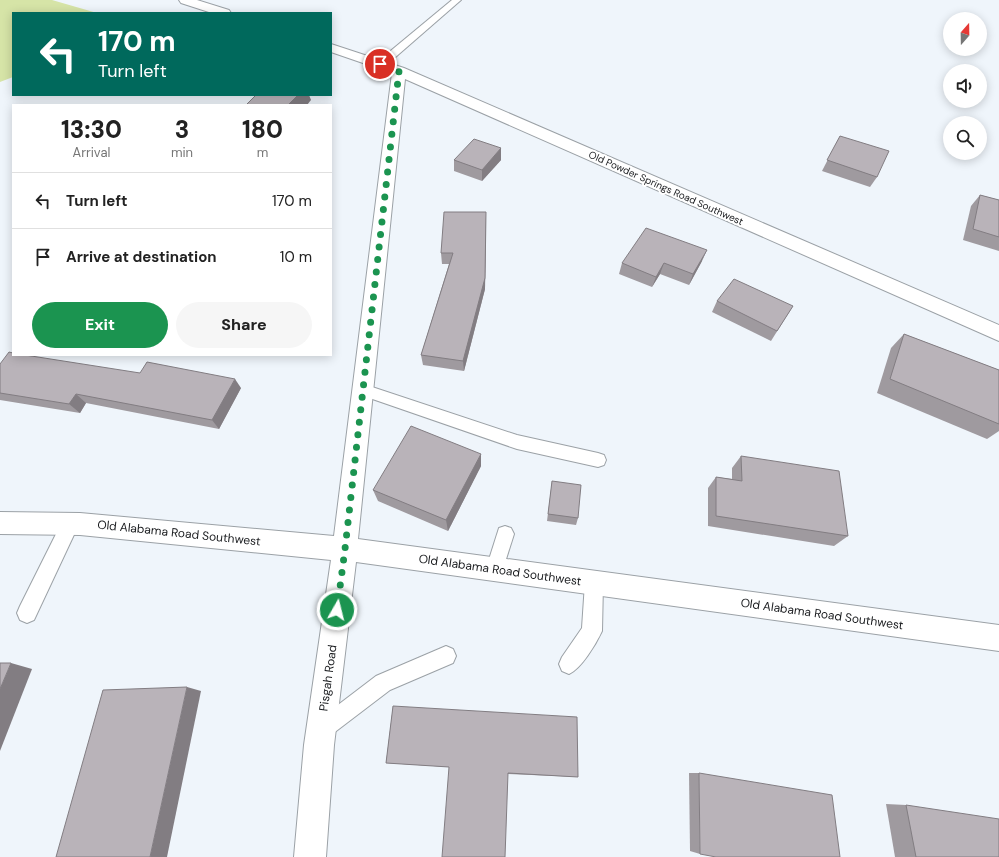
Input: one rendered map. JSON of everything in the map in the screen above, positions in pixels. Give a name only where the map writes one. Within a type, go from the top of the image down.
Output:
[{"type":"street","points":[[185,0],[221,12]]},
{"type":"street","name":"Old Powder Springs Road Southwest","points":[[332,48],[390,68],[999,333]]},
{"type":"street","name":"Pisgah Road","points":[[310,857],[320,731],[345,549],[363,390],[390,68]]},
{"type":"street","name":"Old Alabama Road Southwest","points":[[0,523],[70,524],[345,549],[999,638]]},
{"type":"lane","points":[[390,68],[457,0]]},
{"type":"lane","points":[[363,390],[517,442],[598,460]]},
{"type":"lane","points":[[27,613],[70,524]]},
{"type":"lane","points":[[495,570],[505,534]]},
{"type":"lane","points":[[569,664],[592,630],[594,583]]},
{"type":"lane","points":[[320,731],[383,683],[446,656]]},
{"type":"green space","points":[[0,0],[52,0],[94,12],[12,12],[12,77],[0,82]]},
{"type":"building","points":[[255,96],[297,96],[289,104],[247,104]]},
{"type":"building","points":[[840,136],[889,151],[877,177],[827,160]]},
{"type":"building","points":[[474,139],[501,148],[482,170],[454,160]]},
{"type":"building","points":[[980,195],[999,200],[999,237],[973,229]]},
{"type":"building","points":[[444,212],[486,212],[485,278],[463,361],[421,355],[453,253],[441,253]]},
{"type":"building","points":[[646,228],[707,250],[693,274],[664,263],[656,277],[622,263]]},
{"type":"building","points":[[734,279],[793,306],[777,331],[717,301]]},
{"type":"building","points":[[904,334],[999,370],[999,424],[890,379]]},
{"type":"building","points":[[9,352],[12,353],[12,356],[31,356],[140,373],[147,362],[235,379],[212,420],[76,394],[69,404],[0,393],[0,364]]},
{"type":"building","points":[[411,426],[481,454],[446,520],[373,490]]},
{"type":"building","points":[[741,456],[839,471],[848,536],[716,516],[716,477],[742,481]]},
{"type":"building","points":[[552,481],[581,485],[578,518],[548,514]]},
{"type":"building","points":[[0,663],[11,663],[0,689]]},
{"type":"building","points":[[187,687],[150,857],[56,857],[103,690]]},
{"type":"building","points":[[393,706],[577,717],[578,777],[508,773],[505,857],[442,857],[449,767],[386,763]]},
{"type":"building","points":[[699,773],[832,795],[840,857],[716,857],[700,854]]},
{"type":"building","points":[[906,805],[999,819],[999,857],[916,857]]},
{"type":"route","points":[[337,610],[399,71],[380,64]]}]
